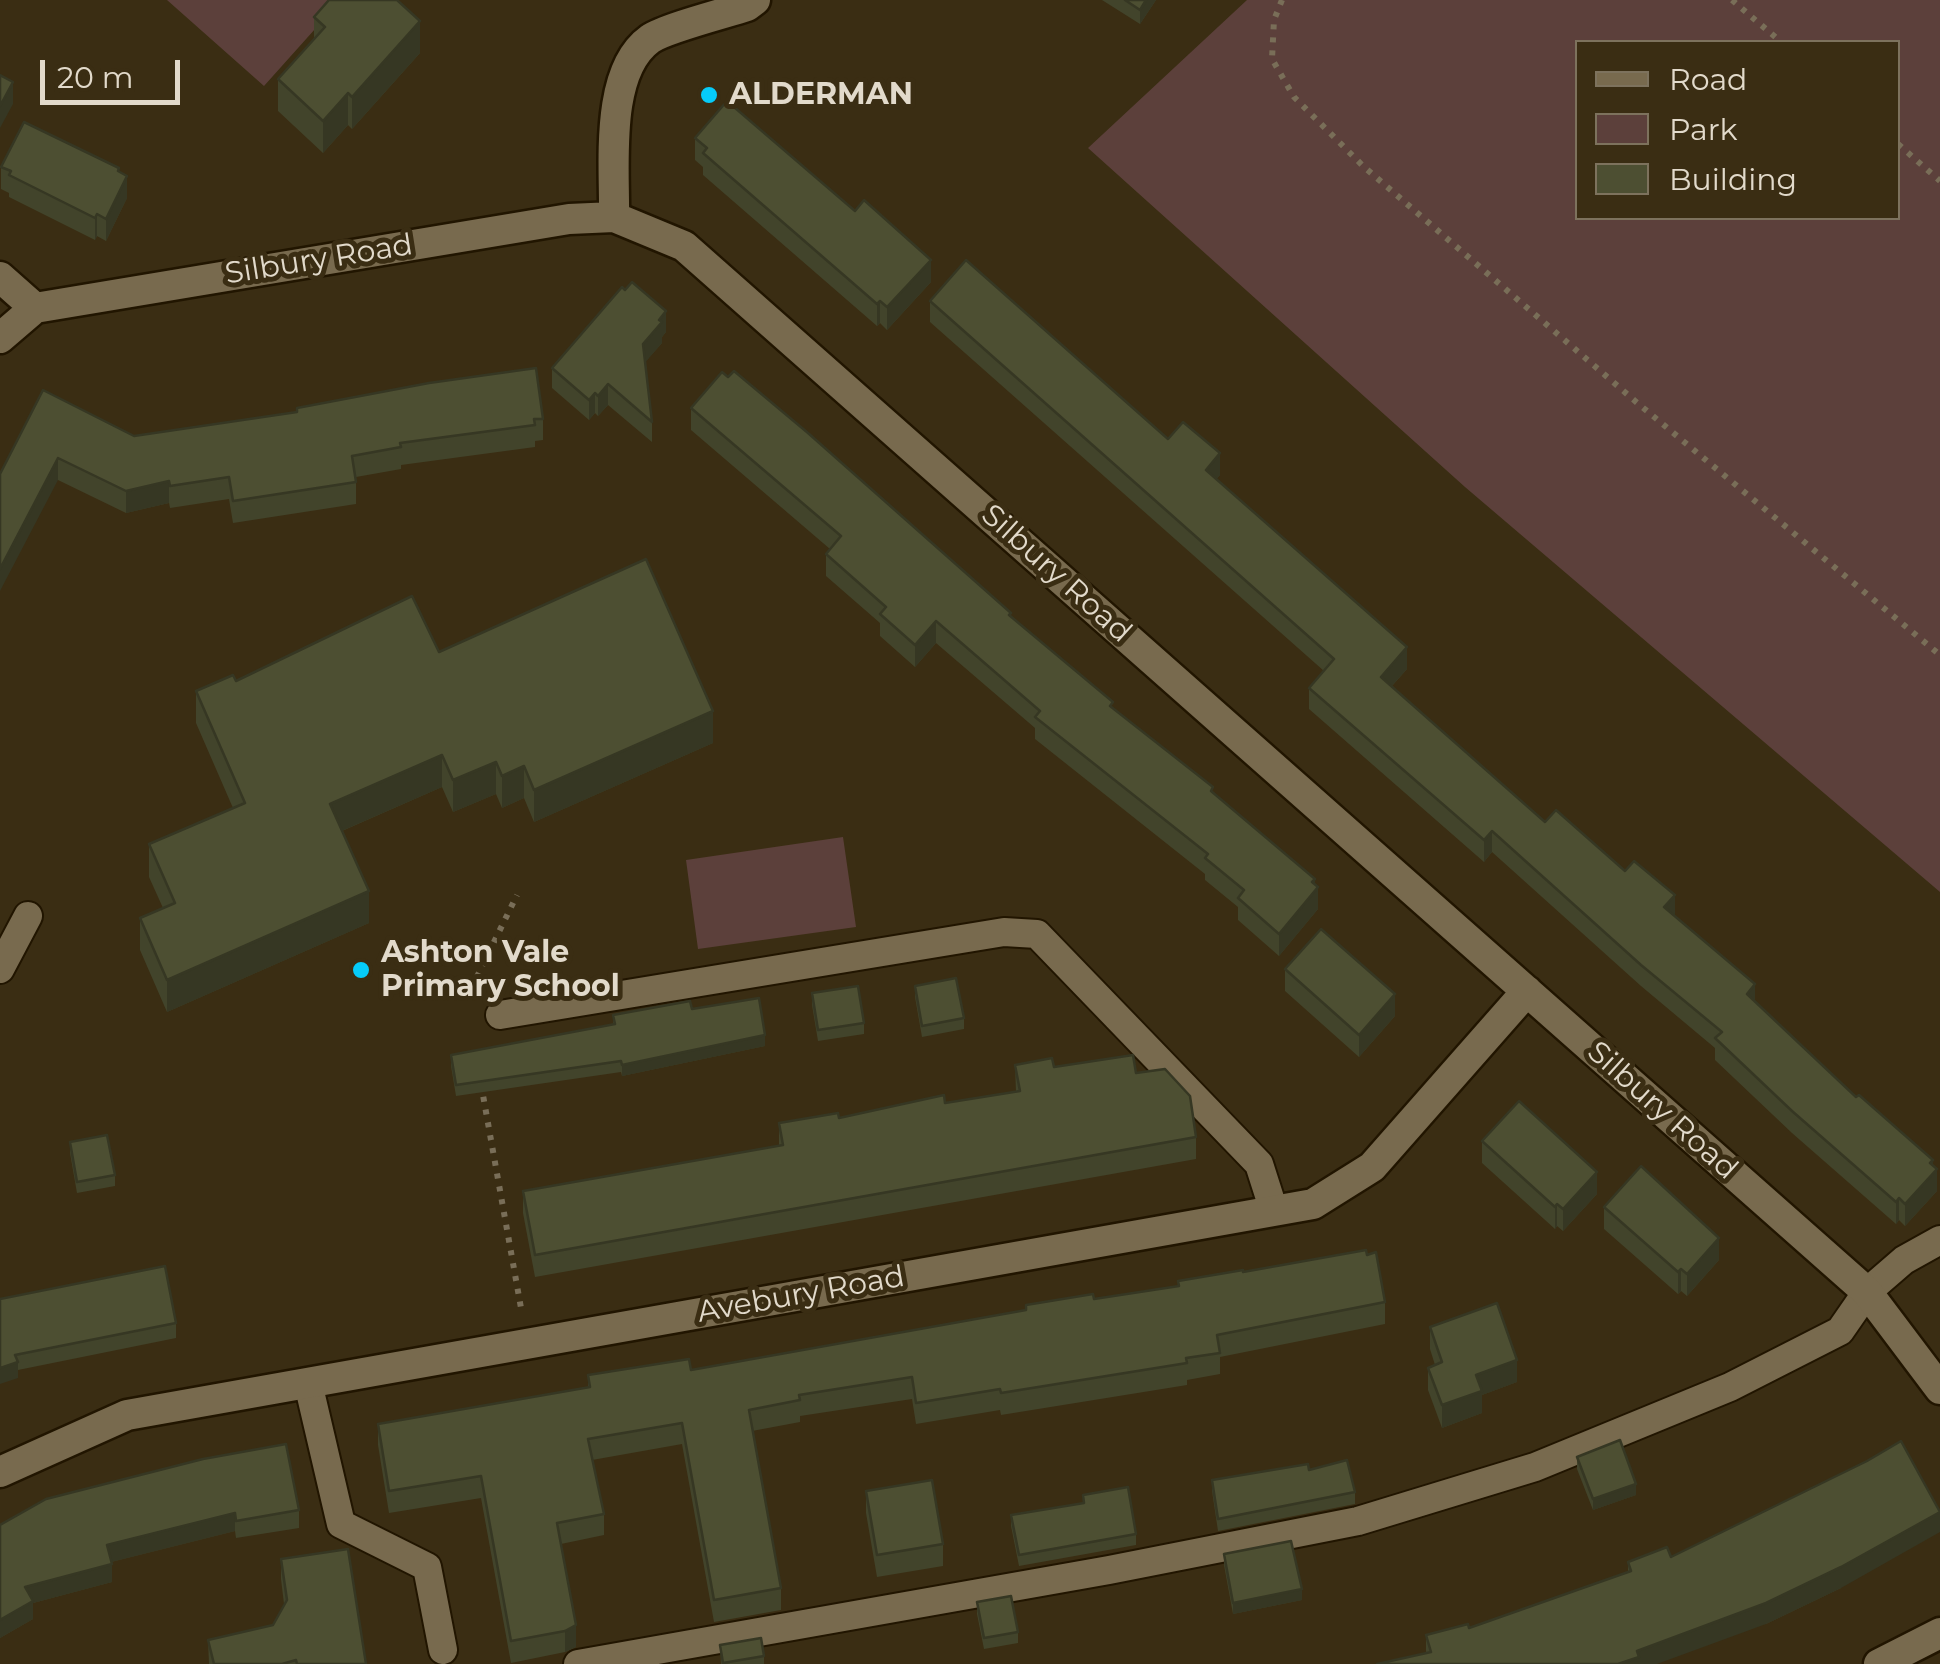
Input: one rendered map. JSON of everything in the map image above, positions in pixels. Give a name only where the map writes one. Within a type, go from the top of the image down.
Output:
[{"type":"street","points":[[614,217],[616,110],[628,68],[650,39],[755,0]]},
{"type":"street","name":"Silbury Road","points":[[35,308],[569,218],[614,217],[684,246],[1867,1292],[1940,1389]]},
{"type":"street","points":[[0,277],[35,308],[0,338]]},
{"type":"street","name":"Avebury Road","points":[[0,1472],[127,1415],[1313,1204],[1372,1167],[1527,992]]},
{"type":"street","points":[[1880,1664],[1940,1632]]},
{"type":"lane","points":[[0,969],[28,916]]},
{"type":"lane","points":[[500,1015],[1004,932],[1037,934],[1259,1164],[1274,1211]]},
{"type":"lane","points":[[578,1664],[1109,1570],[1358,1521],[1535,1467],[1730,1387],[1840,1332],[1867,1292],[1904,1260],[1940,1240]]},
{"type":"lane","points":[[308,1383],[341,1524],[427,1568],[443,1650]]},
{"type":"path","points":[[1282,0],[1274,20],[1272,59],[1294,96],[1363,166],[1940,655]]},
{"type":"path","points":[[1732,0],[1779,40]]},
{"type":"path","points":[[1900,146],[1940,181]]},
{"type":"path","points":[[466,1001],[517,894]]},
{"type":"path","points":[[480,1077],[526,1344]]},
{"type":"green space","points":[[167,0],[341,0],[264,86]]},
{"type":"green space","points":[[1247,0],[1940,0],[1940,892],[1465,487],[1088,148]]},
{"type":"green space","points":[[843,837],[856,927],[698,949],[686,860]]},
{"type":"building","points":[[329,0],[397,0],[420,21],[352,97],[348,93],[323,121],[278,79],[325,27],[314,17]]},
{"type":"building","points":[[1125,0],[1146,0],[1140,10]]},
{"type":"building","points":[[0,75],[13,82],[0,106]]},
{"type":"building","points":[[727,101],[855,211],[864,200],[931,260],[887,307],[880,301],[877,304],[703,153],[707,148],[695,138]]},
{"type":"building","points":[[24,122],[119,168],[127,176],[106,219],[97,214],[95,218],[9,175],[11,171],[1,167]]},
{"type":"building","points":[[966,260],[1168,439],[1183,422],[1220,453],[1206,470],[1407,647],[1381,677],[1545,822],[1556,810],[1625,871],[1634,861],[1675,895],[1664,907],[1755,984],[1747,994],[1856,1097],[1859,1095],[1933,1160],[1930,1163],[1937,1169],[1905,1204],[1899,1198],[1896,1202],[1792,1111],[1715,1038],[1722,1032],[1492,831],[1484,840],[1309,688],[1334,659],[930,301]]},
{"type":"building","points":[[632,282],[666,311],[659,320],[662,322],[643,344],[652,422],[608,384],[589,400],[552,368],[622,287],[625,290]]},
{"type":"building","points":[[536,368],[543,419],[534,419],[535,425],[400,443],[401,447],[352,456],[356,482],[233,501],[229,477],[170,486],[169,481],[126,491],[58,458],[0,569],[0,474],[43,390],[134,436],[297,412],[297,408],[429,383]]},
{"type":"building","points":[[734,371],[1113,702],[1110,706],[1213,787],[1211,791],[1315,879],[1312,882],[1318,887],[1279,934],[1238,898],[1244,890],[1205,858],[1208,854],[1035,717],[1040,711],[936,621],[915,645],[880,614],[886,607],[826,554],[841,536],[691,408],[722,372],[728,377]]},
{"type":"building","points":[[646,559],[713,711],[534,790],[524,766],[502,776],[496,762],[453,780],[442,755],[330,804],[369,891],[167,980],[140,918],[175,903],[149,844],[245,803],[196,691],[233,675],[236,681],[412,596],[439,652]]},
{"type":"building","points":[[1321,929],[1395,994],[1359,1035],[1285,969]]},
{"type":"building","points":[[956,978],[964,1018],[922,1026],[915,986]]},
{"type":"building","points":[[858,986],[864,1023],[818,1030],[812,993]]},
{"type":"building","points":[[759,998],[765,1035],[622,1065],[621,1061],[456,1085],[451,1055],[615,1024],[613,1015],[690,1001],[692,1009]]},
{"type":"building","points":[[1133,1055],[1136,1073],[1165,1069],[1190,1096],[1196,1137],[535,1255],[523,1191],[783,1145],[779,1123],[838,1113],[839,1118],[944,1095],[945,1103],[1020,1091],[1015,1065],[1052,1058],[1054,1067]]},
{"type":"building","points":[[1519,1101],[1597,1172],[1563,1209],[1557,1204],[1555,1207],[1482,1141]]},
{"type":"building","points":[[107,1135],[115,1175],[77,1182],[70,1142]]},
{"type":"building","points":[[1641,1166],[1719,1238],[1687,1274],[1681,1269],[1678,1272],[1604,1207]]},
{"type":"building","points":[[1366,1250],[1367,1255],[1376,1252],[1385,1302],[1217,1335],[1220,1353],[1186,1358],[1187,1363],[916,1403],[912,1377],[799,1395],[800,1400],[749,1410],[781,1588],[714,1600],[682,1423],[588,1439],[604,1514],[557,1523],[576,1625],[565,1631],[511,1641],[481,1476],[389,1491],[378,1424],[590,1387],[588,1375],[689,1359],[691,1370],[1026,1310],[1026,1305],[1179,1286],[1178,1281]]},
{"type":"building","points":[[165,1266],[176,1323],[15,1355],[18,1362],[0,1368],[0,1299]]},
{"type":"building","points":[[1497,1303],[1517,1360],[1476,1375],[1482,1391],[1442,1405],[1428,1368],[1442,1362],[1430,1327]]},
{"type":"building","points":[[1620,1440],[1636,1484],[1593,1499],[1577,1457]]},
{"type":"building","points":[[1901,1441],[1940,1512],[1766,1603],[1637,1651],[1639,1657],[1618,1664],[1377,1664],[1431,1652],[1426,1635],[1468,1624],[1469,1628],[1631,1571],[1628,1562],[1667,1547],[1671,1557]]},
{"type":"building","points":[[286,1444],[299,1510],[236,1521],[235,1513],[107,1545],[112,1564],[25,1587],[33,1601],[0,1620],[0,1525],[46,1499],[203,1459]]},
{"type":"building","points":[[1347,1460],[1355,1492],[1218,1519],[1212,1480],[1308,1464],[1309,1470]]},
{"type":"building","points":[[932,1480],[943,1544],[877,1555],[866,1491]]},
{"type":"building","points":[[1128,1487],[1136,1534],[1019,1555],[1011,1515],[1084,1503],[1083,1495]]},
{"type":"building","points":[[1291,1541],[1302,1589],[1233,1603],[1224,1554]]},
{"type":"building","points":[[348,1549],[366,1664],[297,1664],[296,1660],[282,1664],[214,1664],[208,1640],[273,1625],[287,1600],[281,1559]]},
{"type":"building","points":[[1011,1596],[1018,1632],[984,1638],[977,1602]]},
{"type":"building","points":[[761,1638],[764,1656],[723,1663],[720,1645]]},
{"type":"place","name":"ALDERMAN","points":[[709,95]]},
{"type":"place","name":"Ashton Vale Primary School","points":[[361,970]]}]
